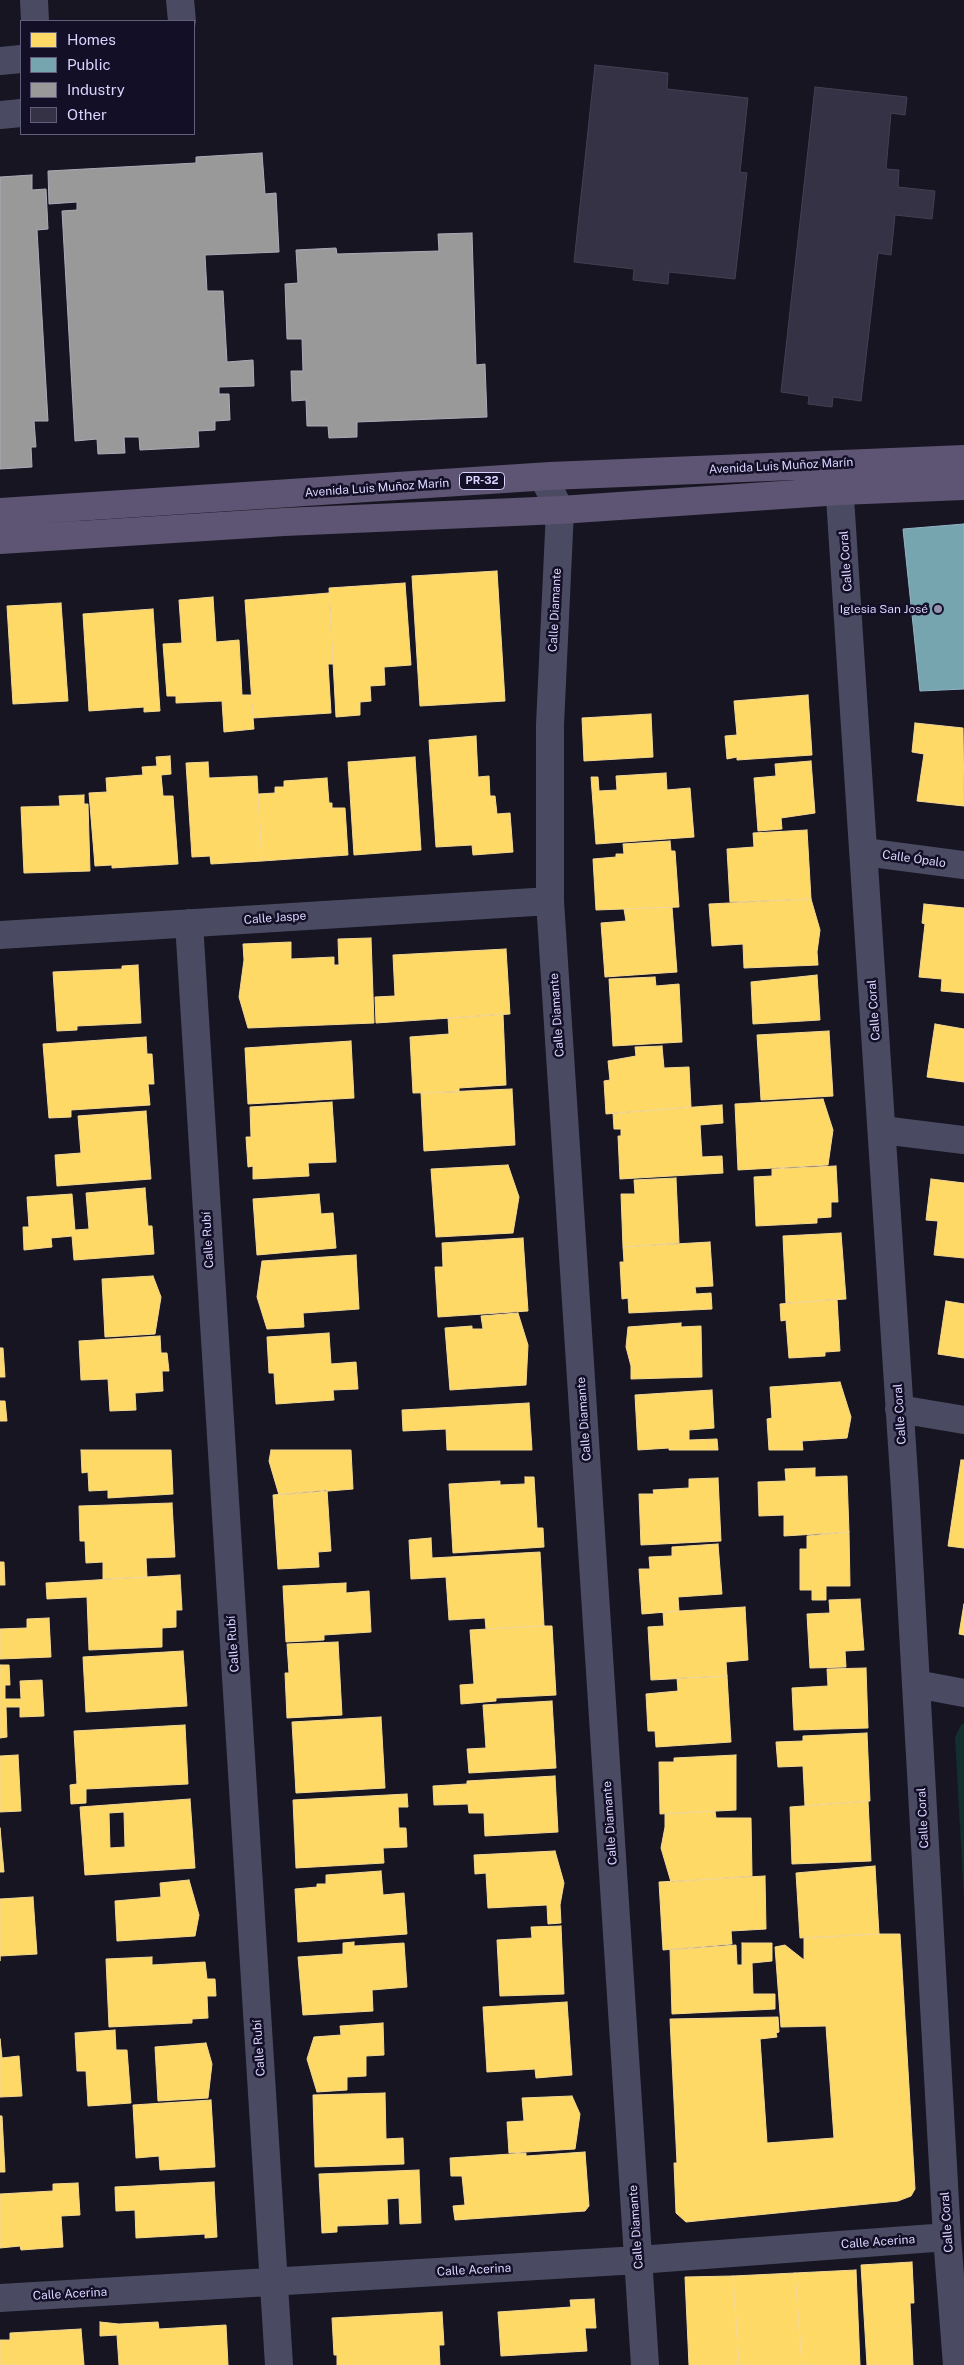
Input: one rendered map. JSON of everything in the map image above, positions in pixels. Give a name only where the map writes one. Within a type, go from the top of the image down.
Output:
[{"type":"main road","name":"Avenida Luis Muñoz Marín","points":[[0,512],[543,477],[964,459]]},
{"type":"main road","points":[[11,539],[274,523],[560,510],[841,491],[964,486]]},
{"type":"street","points":[[34,0],[35,20]]},
{"type":"street","points":[[180,0],[182,20]]},
{"type":"street","points":[[0,61],[20,59]]},
{"type":"street","points":[[0,114],[20,114]]},
{"type":"street","name":"Calle Coral","points":[[838,463],[882,1130],[947,2236],[957,2365]]},
{"type":"street","name":"Calle Diamante","points":[[543,477],[560,510],[550,726],[550,900],[645,2365]]},
{"type":"street","name":"Calle Ópalo","points":[[864,852],[964,865]]},
{"type":"street","name":"Calle Jaspe","points":[[0,934],[550,900]]},
{"type":"street","name":"Calle Rubí","points":[[189,923],[279,2365]]},
{"type":"street","points":[[882,1130],[964,1140]]},
{"type":"street","points":[[899,1409],[964,1420]]},
{"type":"street","points":[[916,1684],[964,1693]]},
{"type":"street","name":"Calle Acerina","points":[[0,2298],[638,2260],[947,2236]]},
{"type":"green space","points":[[964,1723],[964,1901],[955,1737]]},
{"type":"building: Homes","points":[[497,571],[505,701],[420,706],[412,576]]},
{"type":"building: Homes","points":[[405,583],[411,665],[384,667],[385,685],[370,686],[371,701],[360,702],[360,715],[336,717],[329,588]]},
{"type":"building: Homes","points":[[329,593],[333,664],[328,664],[331,713],[253,718],[245,600]]},
{"type":"building: Homes","points":[[213,597],[216,642],[239,640],[242,695],[251,695],[254,729],[224,732],[222,701],[176,703],[176,696],[167,696],[163,644],[182,643],[179,600]]},
{"type":"building: Homes","points":[[61,603],[68,701],[13,704],[7,606]]},
{"type":"building: Homes","points":[[153,609],[160,711],[144,712],[144,707],[89,711],[83,614]]},
{"type":"building: Homes","points":[[808,695],[812,755],[737,760],[737,757],[727,759],[725,736],[737,735],[734,701]]},
{"type":"building: Homes","points":[[651,714],[653,757],[584,761],[582,718]]},
{"type":"building: Homes","points":[[915,723],[963,728],[964,806],[917,801],[924,754],[912,752]]},
{"type":"building: Homes","points":[[476,736],[478,777],[489,776],[490,796],[495,796],[497,814],[510,813],[513,852],[473,855],[472,845],[436,847],[429,740]]},
{"type":"building: Homes","points":[[170,756],[171,774],[161,775],[163,796],[173,796],[178,864],[112,868],[112,865],[95,866],[89,793],[107,792],[106,778],[143,775],[142,767],[157,766],[156,757]]},
{"type":"building: Homes","points":[[415,757],[421,850],[354,855],[348,762]]},
{"type":"building: Homes","points":[[811,761],[815,813],[781,818],[782,829],[758,831],[754,778],[776,776],[775,764]]},
{"type":"building: Homes","points":[[208,762],[209,778],[257,776],[262,861],[211,864],[210,856],[192,857],[186,763]]},
{"type":"building: Homes","points":[[666,773],[667,790],[690,788],[694,837],[596,844],[591,777],[598,777],[599,791],[617,790],[616,776]]},
{"type":"building: Homes","points":[[327,778],[329,803],[332,803],[332,808],[345,808],[348,855],[262,861],[258,794],[275,793],[275,787],[284,787],[284,781]]},
{"type":"building: Homes","points":[[84,795],[84,804],[88,804],[90,871],[24,873],[21,807],[60,806],[59,796]]},
{"type":"building: Homes","points":[[807,830],[811,899],[730,902],[727,849],[754,847],[753,833]]},
{"type":"building: Homes","points":[[670,841],[671,851],[675,851],[679,907],[596,910],[593,859],[616,857],[616,854],[624,854],[623,844]]},
{"type":"building: Homes","points":[[811,899],[820,930],[817,952],[818,965],[744,968],[743,944],[712,946],[709,904]]},
{"type":"building: Homes","points":[[924,904],[964,908],[964,993],[941,991],[942,979],[919,977],[925,924],[922,923]]},
{"type":"building: Homes","points":[[672,907],[677,972],[605,977],[601,923],[626,921],[624,909]]},
{"type":"building: Homes","points":[[371,938],[374,1023],[248,1028],[239,997],[244,960],[243,944],[291,942],[291,959],[334,957],[334,965],[339,965],[338,939]]},
{"type":"building: Homes","points":[[506,949],[510,1014],[376,1023],[375,997],[395,996],[393,955]]},
{"type":"building: Homes","points":[[138,965],[141,1023],[77,1026],[77,1030],[57,1031],[53,972],[122,969],[122,966]]},
{"type":"building: Homes","points":[[817,975],[820,1020],[753,1024],[751,982]]},
{"type":"building: Homes","points":[[655,977],[656,986],[679,984],[682,1042],[613,1046],[609,979]]},
{"type":"building: Homes","points":[[503,1014],[506,1085],[459,1088],[459,1092],[413,1093],[410,1037],[449,1034],[448,1018]]},
{"type":"building: Homes","points":[[935,1024],[964,1029],[964,1082],[927,1077]]},
{"type":"building: Homes","points":[[829,1031],[833,1096],[761,1100],[757,1035]]},
{"type":"building: Homes","points":[[146,1037],[147,1054],[152,1054],[154,1084],[148,1084],[150,1105],[71,1110],[71,1117],[49,1118],[43,1044]]},
{"type":"building: Homes","points":[[351,1041],[354,1098],[248,1104],[245,1048]]},
{"type":"building: Homes","points":[[662,1046],[664,1068],[689,1067],[691,1107],[606,1114],[604,1081],[610,1080],[608,1061],[636,1056],[635,1047]]},
{"type":"building: Homes","points":[[512,1089],[515,1145],[424,1151],[421,1093]]},
{"type":"building: Homes","points":[[823,1099],[833,1130],[828,1165],[738,1170],[735,1104]]},
{"type":"building: Homes","points":[[332,1102],[336,1162],[308,1163],[309,1176],[253,1179],[253,1166],[248,1167],[246,1137],[251,1137],[250,1107]]},
{"type":"building: Homes","points":[[722,1105],[723,1123],[700,1125],[702,1157],[722,1156],[723,1173],[620,1179],[618,1136],[621,1136],[621,1129],[614,1129],[613,1113]]},
{"type":"building: Homes","points":[[146,1111],[151,1179],[57,1186],[55,1155],[81,1153],[78,1116]]},
{"type":"building: Homes","points":[[508,1165],[519,1197],[513,1233],[436,1237],[431,1169]]},
{"type":"building: Homes","points":[[836,1166],[838,1202],[831,1202],[831,1217],[817,1218],[817,1223],[756,1226],[754,1177],[772,1176],[772,1169]]},
{"type":"building: Homes","points":[[676,1178],[679,1243],[623,1247],[621,1194],[635,1194],[634,1180]]},
{"type":"building: Homes","points":[[931,1179],[964,1183],[964,1258],[934,1255],[938,1221],[926,1220]]},
{"type":"building: Homes","points":[[145,1188],[148,1226],[152,1226],[154,1254],[74,1260],[72,1236],[51,1238],[52,1247],[24,1250],[23,1227],[29,1227],[27,1197],[72,1194],[75,1230],[89,1229],[86,1193]]},
{"type":"building: Homes","points":[[319,1194],[321,1214],[333,1213],[336,1248],[257,1255],[253,1199]]},
{"type":"building: Homes","points":[[841,1233],[846,1299],[786,1303],[783,1236]]},
{"type":"building: Homes","points":[[523,1238],[528,1311],[438,1317],[435,1267],[443,1267],[442,1243]]},
{"type":"building: Homes","points":[[710,1242],[713,1286],[695,1287],[696,1294],[711,1293],[712,1309],[629,1313],[628,1298],[622,1299],[620,1262],[624,1262],[623,1247]]},
{"type":"building: Homes","points":[[356,1255],[359,1309],[303,1313],[304,1327],[267,1329],[257,1297],[262,1261]]},
{"type":"building: Homes","points":[[153,1276],[161,1297],[155,1334],[105,1337],[102,1279]]},
{"type":"building: Homes","points":[[837,1299],[840,1351],[825,1352],[825,1356],[789,1358],[786,1320],[781,1321],[780,1304]]},
{"type":"building: Homes","points":[[946,1301],[964,1304],[964,1358],[938,1354]]},
{"type":"building: Homes","points":[[518,1313],[528,1345],[526,1385],[450,1390],[445,1328],[472,1326],[472,1329],[483,1329],[481,1316]]},
{"type":"building: Homes","points":[[681,1323],[681,1327],[701,1326],[702,1377],[631,1379],[631,1366],[626,1347],[628,1327]]},
{"type":"building: Homes","points":[[329,1333],[331,1364],[356,1362],[358,1389],[333,1390],[334,1400],[276,1404],[274,1373],[269,1373],[267,1337]]},
{"type":"building: Homes","points":[[160,1336],[161,1353],[167,1353],[169,1371],[162,1371],[163,1391],[135,1393],[136,1410],[110,1411],[108,1379],[81,1380],[79,1341]]},
{"type":"building: Homes","points":[[0,1348],[3,1348],[5,1377],[0,1377]]},
{"type":"building: Homes","points":[[840,1382],[851,1417],[847,1438],[802,1441],[803,1450],[769,1450],[767,1419],[772,1418],[770,1387]]},
{"type":"building: Homes","points":[[712,1390],[714,1428],[689,1430],[689,1440],[717,1439],[718,1450],[669,1450],[669,1448],[638,1450],[635,1395]]},
{"type":"building: Homes","points":[[0,1401],[5,1401],[7,1421],[0,1421]]},
{"type":"building: Homes","points":[[529,1403],[532,1450],[447,1450],[446,1429],[403,1431],[402,1410]]},
{"type":"building: Homes","points":[[81,1450],[171,1450],[173,1494],[108,1498],[108,1490],[89,1491],[88,1472],[82,1473]]},
{"type":"building: Homes","points":[[271,1450],[351,1450],[353,1489],[279,1495],[269,1461]]},
{"type":"building: Homes","points":[[961,1460],[964,1460],[964,1548],[948,1546]]},
{"type":"building: Homes","points":[[815,1468],[815,1477],[847,1476],[849,1532],[784,1536],[784,1515],[759,1516],[758,1482],[786,1481],[785,1469]]},
{"type":"building: Homes","points":[[525,1477],[534,1477],[537,1528],[543,1528],[544,1547],[453,1553],[449,1484],[500,1481],[500,1485],[525,1484]]},
{"type":"building: Homes","points":[[718,1478],[721,1541],[641,1545],[639,1494],[654,1494],[653,1490],[689,1488],[689,1479]]},
{"type":"building: Homes","points":[[327,1490],[331,1551],[318,1552],[319,1567],[278,1569],[273,1495]]},
{"type":"building: Homes","points":[[172,1503],[175,1557],[146,1558],[147,1577],[103,1579],[103,1562],[86,1563],[85,1541],[80,1541],[79,1506]]},
{"type":"building: Homes","points":[[849,1532],[850,1586],[826,1586],[826,1600],[812,1600],[812,1590],[800,1590],[800,1549],[807,1549],[807,1536]]},
{"type":"building: Homes","points":[[431,1538],[432,1558],[540,1552],[544,1626],[486,1629],[485,1618],[449,1620],[446,1577],[411,1579],[409,1540]]},
{"type":"building: Homes","points":[[718,1544],[722,1594],[678,1597],[679,1611],[642,1614],[639,1569],[650,1569],[649,1557],[672,1556],[672,1547]]},
{"type":"building: Homes","points":[[0,1562],[4,1562],[5,1585],[0,1585]]},
{"type":"building: Homes","points":[[180,1575],[182,1610],[176,1610],[176,1627],[162,1628],[162,1647],[89,1650],[87,1597],[47,1599],[46,1583]]},
{"type":"building: Homes","points":[[346,1583],[346,1593],[369,1591],[371,1632],[324,1635],[324,1640],[286,1642],[283,1586]]},
{"type":"building: Homes","points":[[860,1599],[864,1650],[845,1651],[846,1667],[810,1668],[807,1614],[830,1613],[829,1600]]},
{"type":"building: Homes","points":[[964,1604],[964,1635],[959,1634]]},
{"type":"building: Homes","points":[[745,1607],[748,1660],[726,1662],[727,1676],[651,1680],[648,1627],[664,1626],[663,1612]]},
{"type":"building: Homes","points":[[49,1618],[51,1657],[0,1659],[0,1629],[27,1628],[27,1619]]},
{"type":"building: Homes","points":[[552,1626],[556,1695],[496,1698],[496,1701],[461,1704],[460,1685],[474,1684],[470,1630]]},
{"type":"building: Homes","points":[[338,1642],[342,1715],[287,1718],[285,1673],[289,1673],[287,1644]]},
{"type":"building: Homes","points":[[183,1651],[187,1706],[86,1712],[83,1657]]},
{"type":"building: Homes","points":[[0,1665],[9,1665],[10,1685],[5,1685],[5,1699],[21,1699],[20,1681],[42,1680],[44,1716],[20,1717],[20,1707],[6,1707],[7,1737],[0,1738]]},
{"type":"building: Homes","points":[[866,1668],[868,1728],[794,1730],[792,1688],[828,1686],[827,1669]]},
{"type":"building: Homes","points":[[727,1676],[731,1742],[656,1747],[655,1731],[648,1731],[646,1694],[678,1691],[677,1678]]},
{"type":"building: Homes","points":[[552,1701],[556,1768],[469,1773],[467,1749],[486,1748],[483,1705]]},
{"type":"building: Homes","points":[[381,1717],[385,1788],[296,1793],[292,1722]]},
{"type":"building: Homes","points":[[185,1725],[188,1784],[86,1789],[86,1803],[71,1804],[70,1785],[77,1784],[74,1731]]},
{"type":"building: Homes","points":[[867,1733],[870,1801],[805,1806],[803,1766],[778,1767],[776,1742],[803,1741],[803,1736]]},
{"type":"building: Homes","points":[[18,1755],[21,1811],[0,1812],[0,1756]]},
{"type":"building: Homes","points":[[736,1755],[736,1810],[660,1814],[659,1762],[674,1762],[674,1758]]},
{"type":"building: Homes","points":[[555,1776],[558,1832],[485,1836],[484,1813],[469,1813],[468,1804],[434,1805],[433,1786],[467,1784],[467,1781]]},
{"type":"building: Homes","points":[[407,1794],[408,1807],[398,1807],[399,1828],[406,1828],[407,1847],[383,1848],[384,1863],[296,1868],[293,1800]]},
{"type":"building: Homes","points":[[190,1799],[195,1868],[85,1875],[80,1807]],"holes":[[[124,1812],[125,1847],[110,1848],[109,1813]]]},
{"type":"building: Homes","points":[[868,1801],[871,1861],[792,1864],[790,1807]]},
{"type":"building: Homes","points":[[715,1811],[716,1818],[751,1818],[752,1876],[671,1882],[661,1848],[665,1827],[665,1814]]},
{"type":"building: Homes","points":[[0,1828],[4,1872],[0,1872]]},
{"type":"building: Homes","points":[[555,1851],[564,1883],[560,1905],[561,1923],[548,1924],[547,1905],[488,1908],[486,1873],[475,1874],[474,1855]]},
{"type":"building: Homes","points":[[875,1866],[879,1934],[800,1938],[796,1873]]},
{"type":"building: Homes","points":[[381,1871],[383,1895],[404,1893],[407,1934],[298,1942],[295,1889],[317,1887],[317,1884],[326,1884],[326,1875]]},
{"type":"building: Homes","points":[[765,1876],[766,1929],[731,1931],[732,1944],[663,1950],[659,1882]]},
{"type":"building: Homes","points":[[189,1880],[199,1915],[195,1936],[117,1941],[115,1901],[161,1897],[160,1883]]},
{"type":"building: Homes","points":[[33,1897],[37,1954],[0,1956],[0,1899]]},
{"type":"building: Homes","points":[[561,1926],[564,1994],[500,1996],[497,1940],[532,1938],[531,1927]]},
{"type":"building: Homes","points":[[900,1934],[915,2189],[911,2196],[898,2201],[686,2222],[676,2213],[674,2163],[677,2163],[670,2019],[778,2017],[779,2032],[776,2033],[777,2037],[760,2039],[767,2143],[834,2138],[826,2026],[781,2027],[775,1947],[785,1945],[804,1960],[804,1938]]},
{"type":"building: Homes","points":[[354,1942],[354,1946],[404,1943],[407,1987],[372,1990],[373,2011],[303,2015],[298,1957],[343,1954],[343,1943]]},
{"type":"building: Homes","points":[[742,1943],[772,1943],[772,1961],[752,1963],[753,1994],[775,1994],[775,2009],[672,2014],[670,1950],[736,1945],[737,1965],[742,1965]]},
{"type":"building: Homes","points":[[152,1957],[152,1965],[205,1962],[207,1979],[215,1979],[216,1996],[207,1996],[208,2018],[192,2019],[192,2023],[109,2027],[106,1959]]},
{"type":"building: Homes","points":[[567,2002],[572,2075],[536,2078],[535,2069],[487,2072],[483,2007]]},
{"type":"building: Homes","points":[[383,2023],[384,2055],[366,2056],[366,2076],[347,2077],[347,2090],[317,2092],[307,2059],[314,2037],[341,2035],[340,2026]]},
{"type":"building: Homes","points":[[115,2030],[116,2050],[127,2050],[131,2103],[88,2106],[86,2071],[77,2071],[75,2033]]},
{"type":"building: Homes","points":[[0,2039],[2,2058],[19,2056],[22,2096],[0,2097]]},
{"type":"building: Homes","points":[[206,2043],[212,2064],[208,2098],[158,2101],[155,2047]]},
{"type":"building: Homes","points":[[385,2093],[386,2139],[403,2138],[404,2164],[315,2167],[313,2095]]},
{"type":"building: Homes","points":[[572,2096],[580,2114],[575,2149],[509,2153],[507,2122],[524,2121],[522,2098]]},
{"type":"building: Homes","points":[[211,2100],[215,2167],[160,2170],[159,2156],[136,2158],[133,2105]]},
{"type":"building: Homes","points":[[0,2116],[2,2116],[5,2172],[0,2172]]},
{"type":"building: Homes","points":[[585,2152],[589,2206],[585,2211],[455,2220],[453,2206],[465,2205],[462,2176],[451,2176],[450,2158],[526,2153],[526,2156]]},
{"type":"building: Homes","points":[[419,2170],[421,2223],[400,2224],[399,2198],[387,2199],[388,2224],[337,2226],[337,2232],[322,2233],[319,2174]]},
{"type":"building: Homes","points":[[214,2182],[217,2237],[205,2238],[205,2234],[136,2238],[135,2210],[116,2211],[115,2187]]},
{"type":"building: Homes","points":[[78,2183],[80,2215],[61,2216],[63,2247],[21,2250],[20,2246],[0,2248],[0,2194],[53,2191],[53,2184]]},
{"type":"building: Homes","points":[[912,2262],[914,2303],[910,2303],[913,2365],[867,2365],[861,2265]]},
{"type":"building: Homes","points":[[856,2270],[860,2365],[802,2365],[795,2273]]},
{"type":"building: Homes","points":[[795,2273],[802,2365],[739,2365],[733,2276]]},
{"type":"building: Homes","points":[[733,2276],[739,2365],[689,2365],[685,2277]]},
{"type":"building: Homes","points":[[594,2299],[596,2328],[585,2328],[587,2351],[501,2356],[498,2312],[571,2307],[570,2300]]},
{"type":"building: Homes","points":[[442,2312],[444,2345],[439,2345],[440,2365],[337,2365],[337,2355],[334,2355],[332,2318]]},
{"type":"building: Homes","points":[[100,2322],[119,2324],[158,2322],[159,2329],[226,2325],[228,2365],[119,2365],[117,2335],[100,2336]]},
{"type":"building: Homes","points":[[81,2329],[84,2365],[0,2365],[0,2340],[10,2340],[10,2333]]},
{"type":"building: Public","name":"Iglesia San José","points":[[964,524],[964,689],[920,691],[903,529]]},
{"type":"building: Industry","points":[[262,153],[265,194],[276,193],[279,252],[205,255],[207,291],[223,291],[227,362],[253,360],[254,386],[219,387],[219,394],[229,394],[230,420],[215,421],[215,430],[198,431],[199,447],[140,450],[139,437],[124,437],[125,453],[98,454],[97,439],[75,441],[62,211],[77,210],[77,202],[49,204],[48,171],[196,163],[196,157]]},
{"type":"building: Industry","points":[[32,175],[32,190],[46,189],[48,229],[37,230],[48,421],[34,421],[36,447],[31,447],[32,467],[0,469],[0,177]]},
{"type":"building: Industry","points":[[472,233],[476,365],[485,364],[487,417],[357,422],[357,437],[329,438],[328,426],[307,426],[306,400],[292,401],[291,371],[303,371],[302,339],[287,339],[285,284],[298,283],[296,250],[336,248],[337,254],[439,251],[438,234]]},
{"type":"building: Other","points":[[595,65],[668,73],[667,89],[748,98],[740,172],[747,173],[735,279],[669,272],[668,284],[633,280],[634,269],[574,262]]},
{"type":"building: Other","points":[[815,87],[907,97],[905,115],[891,113],[886,169],[899,170],[898,187],[935,191],[932,219],[895,215],[891,255],[878,253],[861,401],[833,397],[832,407],[808,404],[809,396],[781,392]]},
{"type":"place","name":"Iglesia San José","points":[[938,609]]}]
